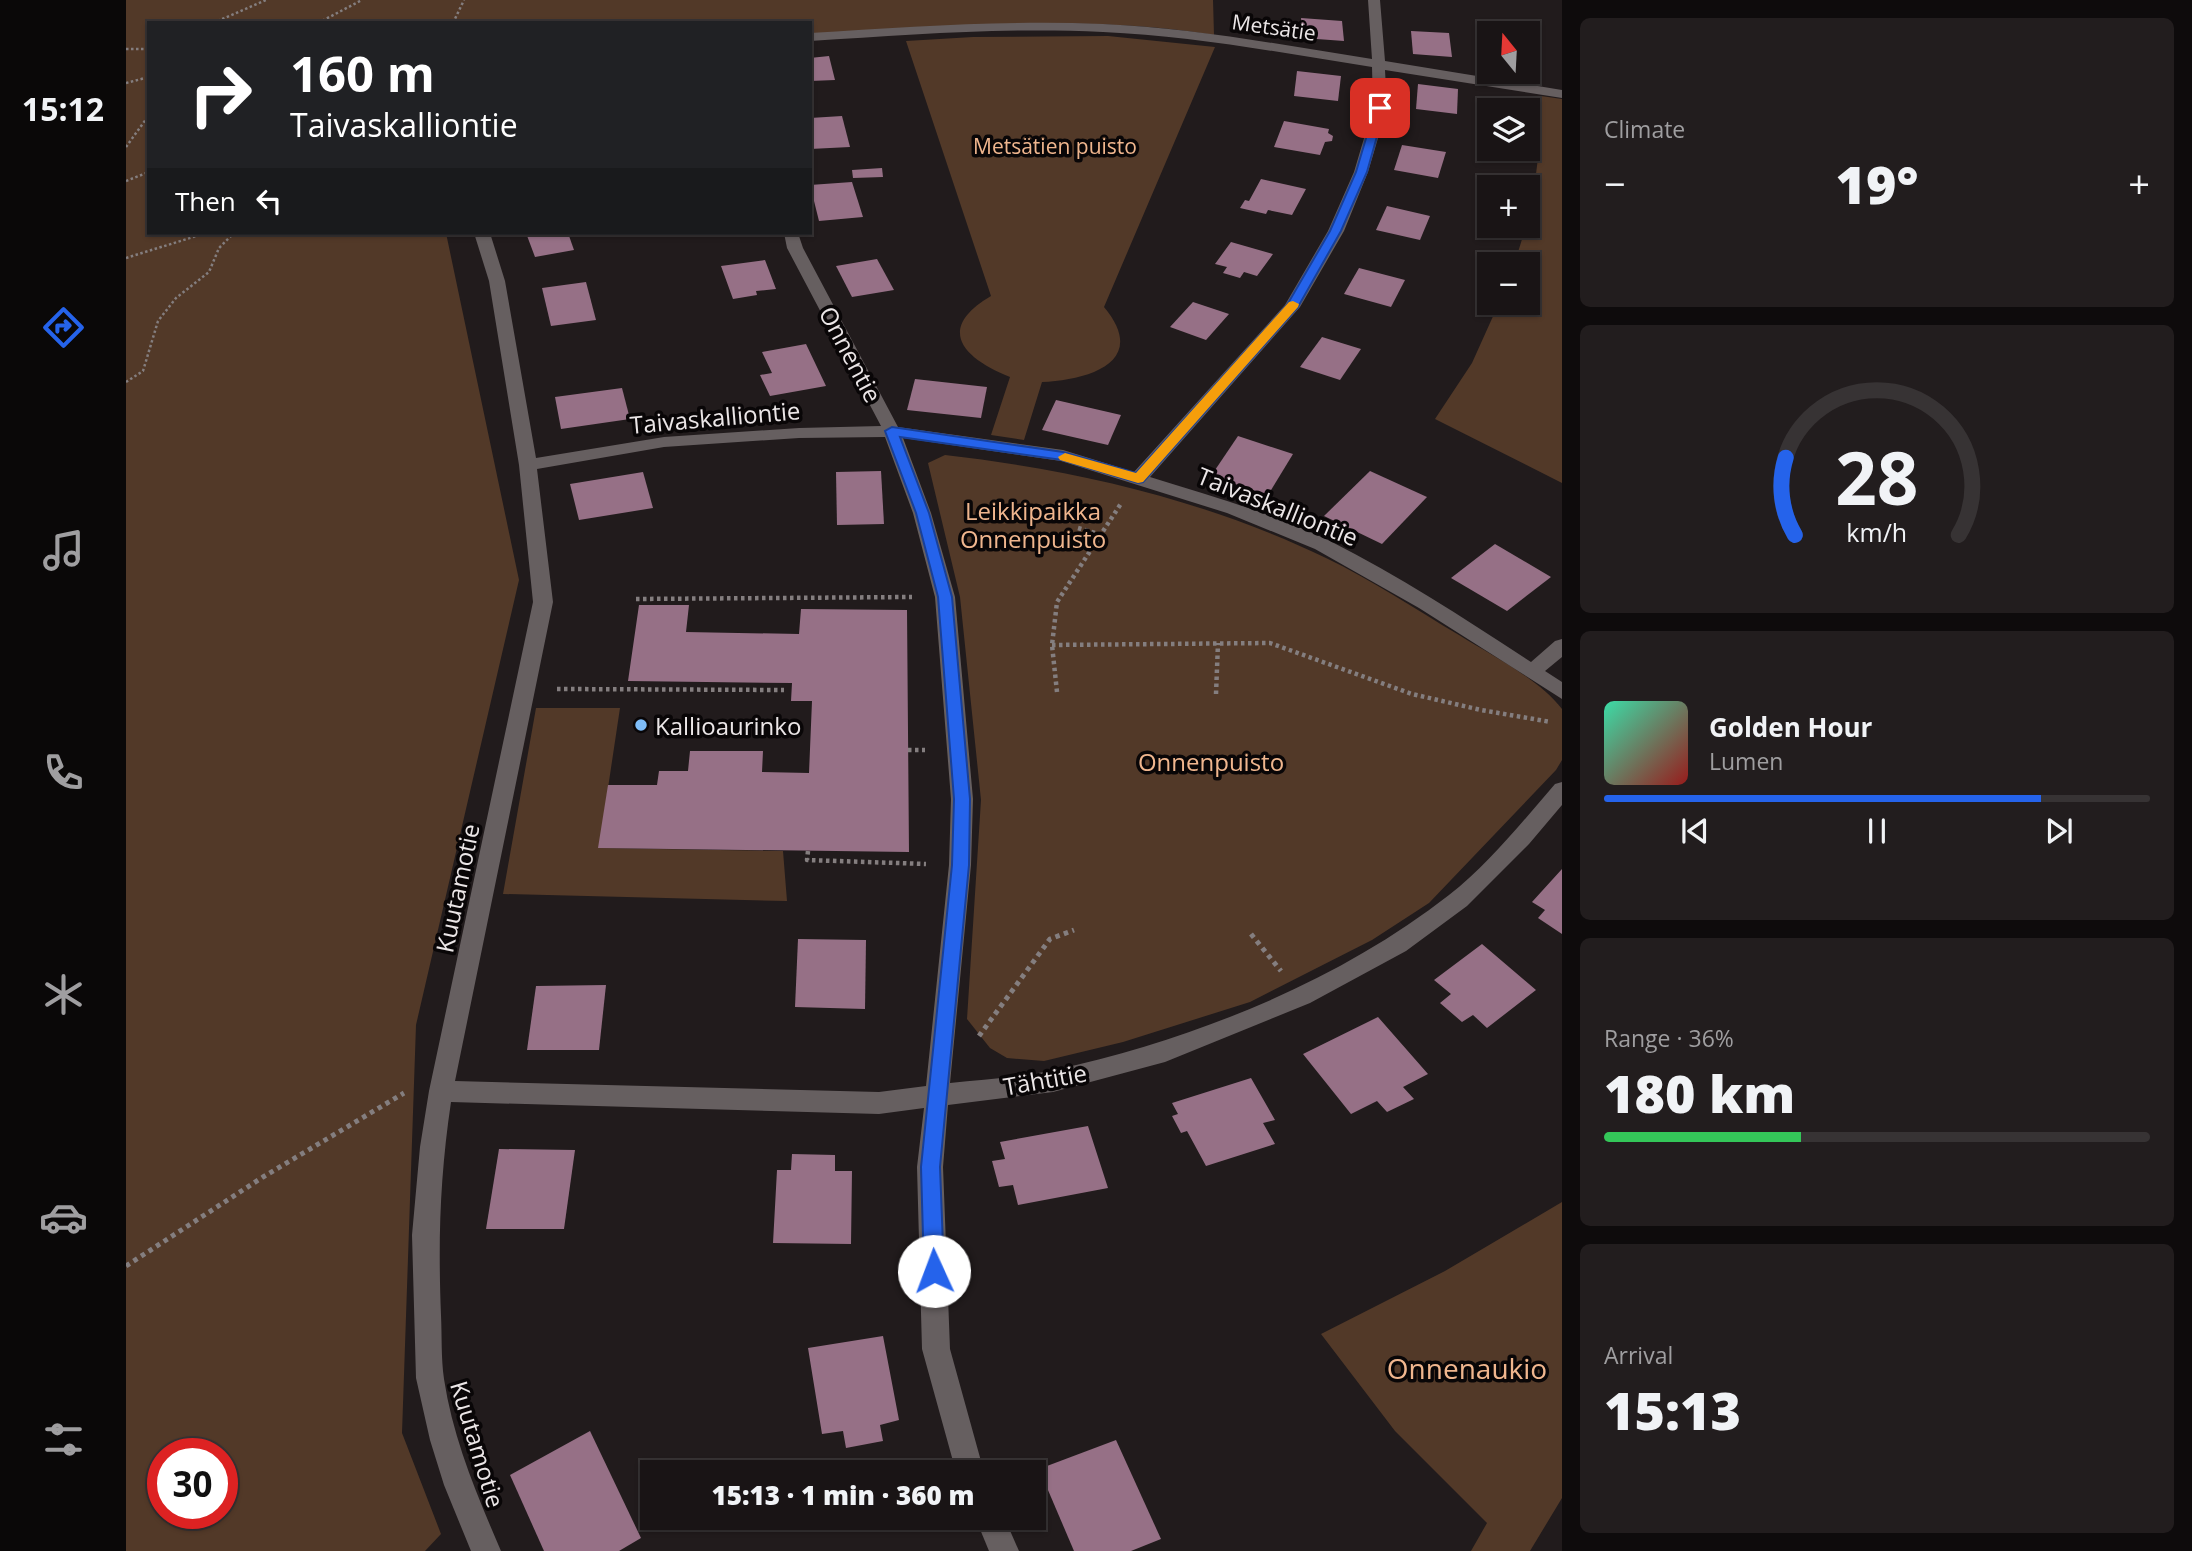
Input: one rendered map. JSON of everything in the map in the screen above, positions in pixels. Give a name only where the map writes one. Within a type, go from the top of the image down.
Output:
[{"type":"street","points":[[1138,479],[1292,307],[1336,231],[1361,172],[1380,108],[1380,64],[1374,0]]},
{"type":"street","name":"Metsätie","points":[[812,37],[964,27],[1104,27],[1252,44],[1562,94]]},
{"type":"street","name":"Kuutamotie","points":[[483,235],[497,281],[528,465],[543,601],[441,1091],[432,1147],[425,1235],[430,1378],[444,1440],[458,1485],[486,1551]]},
{"type":"street","name":"Onnentie","points":[[792,235],[795,248],[892,431],[922,513],[945,597],[962,799],[960,865],[930,1167],[936,1349],[967,1460]]},
{"type":"street","name":"Taivaskalliontie","points":[[528,465],[664,442],[799,432],[892,431],[1063,456],[1233,509],[1322,545],[1426,603],[1562,692]]},
{"type":"street","points":[[1533,671],[1562,646]]},
{"type":"street","name":"Tähtitie","points":[[441,1091],[879,1103],[1053,1081],[1166,1052],[1302,996],[1398,944],[1459,900],[1521,838],[1562,790]]},
{"type":"street","points":[[995,1530],[1004,1551]]},
{"type":"path","points":[[218,21],[266,0]]},
{"type":"path","points":[[322,21],[362,0]]},
{"type":"path","points":[[454,21],[464,0]]},
{"type":"path","points":[[126,49],[147,48]]},
{"type":"path","points":[[126,83],[147,78]]},
{"type":"path","points":[[126,148],[147,116]]},
{"type":"path","points":[[126,181],[147,173]]},
{"type":"path","points":[[126,258],[200,235]]},
{"type":"path","points":[[126,382],[144,371],[158,321],[176,298],[209,272],[219,248],[232,235]]},
{"type":"path","points":[[1057,692],[1052,645],[1057,602],[1099,534],[1138,479]]},
{"type":"path","points":[[1078,528],[1099,534]]},
{"type":"path","points":[[636,599],[945,597]]},
{"type":"path","points":[[1216,694],[1218,643]]},
{"type":"path","points":[[1052,645],[1280,645],[1412,694],[1493,713],[1562,724]]},
{"type":"path","points":[[525,689],[784,691]]},
{"type":"path","points":[[908,750],[925,750]]},
{"type":"path","points":[[808,851],[807,860],[960,865]]},
{"type":"path","points":[[976,1040],[1050,939],[1074,930]]},
{"type":"path","points":[[1251,934],[1302,996]]},
{"type":"path","points":[[126,1266],[263,1177],[409,1090],[441,1091]]},
{"type":"green space","points":[[126,0],[1213,0],[1214,35],[1164,28],[1063,23],[812,35],[812,21],[147,21],[147,235],[446,235],[519,580],[416,1025],[402,1433],[441,1534],[425,1551],[126,1551]]},
{"type":"green space","name":"Metsätien puisto","points":[[1108,36],[1215,47],[1104,307],[1116,326],[1120,342],[1117,354],[1094,372],[1042,382],[1024,440],[991,435],[1010,377],[979,361],[962,342],[960,331],[964,320],[974,308],[991,296],[906,41],[973,37]]},
{"type":"green space","points":[[1541,96],[1562,99],[1562,483],[1435,419],[1472,363],[1494,315],[1540,315],[1540,252],[1518,252],[1522,238],[1540,238],[1540,175],[1536,175],[1537,161],[1540,161]]},
{"type":"green space","name":"Onnenpuisto","points":[[945,455],[1043,469],[1140,490],[1234,520],[1326,558],[1514,668],[1541,688],[1562,709],[1562,760],[1556,770],[1429,903],[1372,940],[1250,1002],[1123,1042],[1044,1061],[1007,1058],[990,1048],[967,1019],[981,800],[960,597],[928,463]]},
{"type":"green space","points":[[536,708],[620,708],[599,848],[783,851],[787,901],[503,894]]},
{"type":"green space","name":"Onnenaukio","points":[[1562,1202],[1562,1498],[1530,1551],[1471,1551],[1487,1523],[1395,1431],[1321,1334],[1445,1271]]},
{"type":"building","points":[[1301,18],[1342,21],[1344,41],[1303,38]]},
{"type":"building","points":[[1411,31],[1449,33],[1452,57],[1413,54]]},
{"type":"building","points":[[829,56],[835,80],[812,81],[812,58]]},
{"type":"building","points":[[1297,71],[1341,76],[1338,101],[1294,96]]},
{"type":"building","points":[[1418,84],[1458,89],[1457,114],[1416,109]]},
{"type":"building","points":[[842,116],[850,147],[812,149],[812,118]]},
{"type":"building","points":[[1284,121],[1329,129],[1328,133],[1333,136],[1332,141],[1325,142],[1320,155],[1274,147]]},
{"type":"building","points":[[1402,145],[1446,152],[1438,178],[1394,170]]},
{"type":"building","points":[[882,168],[883,177],[853,178],[852,170]]},
{"type":"building","points":[[1261,179],[1306,189],[1292,215],[1268,210],[1266,214],[1240,208],[1245,200],[1249,201]]},
{"type":"building","points":[[852,182],[863,217],[819,221],[812,185]]},
{"type":"building","points":[[1387,206],[1430,216],[1420,240],[1376,230]]},
{"type":"building","points":[[527,235],[569,235],[574,250],[535,257]]},
{"type":"building","points":[[1231,242],[1273,254],[1257,276],[1244,272],[1240,278],[1223,273],[1227,267],[1215,264]]},
{"type":"building","points":[[877,259],[894,290],[852,297],[836,266]]},
{"type":"building","points":[[765,260],[776,289],[756,291],[757,295],[733,299],[721,266]]},
{"type":"building","points":[[1359,268],[1405,280],[1391,307],[1344,294]]},
{"type":"building","points":[[586,282],[596,320],[551,326],[542,288]]},
{"type":"building","points":[[1193,302],[1229,314],[1206,340],[1170,327]]},
{"type":"building","points":[[1322,337],[1361,349],[1340,380],[1300,367]]},
{"type":"building","points":[[806,344],[826,386],[770,396],[760,375],[772,373],[762,352]]},
{"type":"building","points":[[915,379],[987,387],[981,418],[907,410]]},
{"type":"building","points":[[622,388],[630,419],[561,429],[555,397]]},
{"type":"building","points":[[1056,400],[1121,415],[1108,445],[1042,430]]},
{"type":"building","points":[[1238,436],[1293,454],[1268,495],[1211,476]]},
{"type":"building","points":[[881,471],[884,524],[837,525],[836,472]]},
{"type":"building","points":[[1370,471],[1427,497],[1382,544],[1324,516]]},
{"type":"building","points":[[643,472],[653,508],[579,520],[570,484]]},
{"type":"building","points":[[1495,544],[1551,577],[1507,611],[1451,578]]},
{"type":"building","points":[[639,605],[689,605],[686,632],[799,634],[801,609],[907,610],[909,852],[598,848],[608,785],[657,785],[659,771],[688,771],[690,751],[763,751],[762,772],[809,773],[812,701],[791,701],[792,683],[628,681]]},
{"type":"building","points":[[1562,869],[1562,934],[1538,918],[1545,910],[1532,902]]},
{"type":"building","points":[[798,939],[866,940],[865,1009],[795,1007]]},
{"type":"building","points":[[1482,944],[1536,990],[1487,1028],[1473,1015],[1462,1022],[1440,1003],[1451,994],[1434,980]]},
{"type":"building","points":[[606,985],[599,1050],[527,1050],[536,986]]},
{"type":"building","points":[[1378,1017],[1428,1074],[1403,1087],[1414,1099],[1387,1112],[1377,1101],[1351,1114],[1303,1054]]},
{"type":"building","points":[[1251,1078],[1275,1120],[1263,1123],[1275,1144],[1206,1166],[1187,1131],[1181,1133],[1172,1116],[1178,1114],[1172,1103]]},
{"type":"building","points":[[1088,1126],[1108,1188],[1018,1205],[1013,1185],[999,1187],[992,1161],[1005,1159],[1000,1142]]},
{"type":"building","points":[[499,1149],[575,1150],[564,1229],[486,1229]]},
{"type":"building","points":[[792,1154],[835,1155],[835,1171],[852,1171],[851,1244],[773,1243],[777,1170],[791,1170]]},
{"type":"building","points":[[883,1336],[899,1420],[880,1425],[883,1441],[846,1448],[843,1431],[822,1434],[808,1348]]},
{"type":"building","points":[[590,1431],[641,1538],[619,1551],[544,1551],[510,1475]]},
{"type":"building","points":[[1116,1440],[1161,1539],[1131,1551],[1074,1551],[1046,1485],[1046,1466]]},
{"type":"slow traffic","points":[[1065,457],[1138,479],[1293,304]]},
{"type":"place","name":"Kallioaurinko","points":[[641,725]]},
{"type":"route","points":[[934,1271],[930,1167],[960,865],[962,799],[945,597],[922,513],[892,431],[1063,456],[1138,479],[1292,307],[1336,231],[1361,172],[1380,108]]},
{"type":"park label","name":"Leikkipaikka Onnenpuisto","points":[[1033,524]]}]
